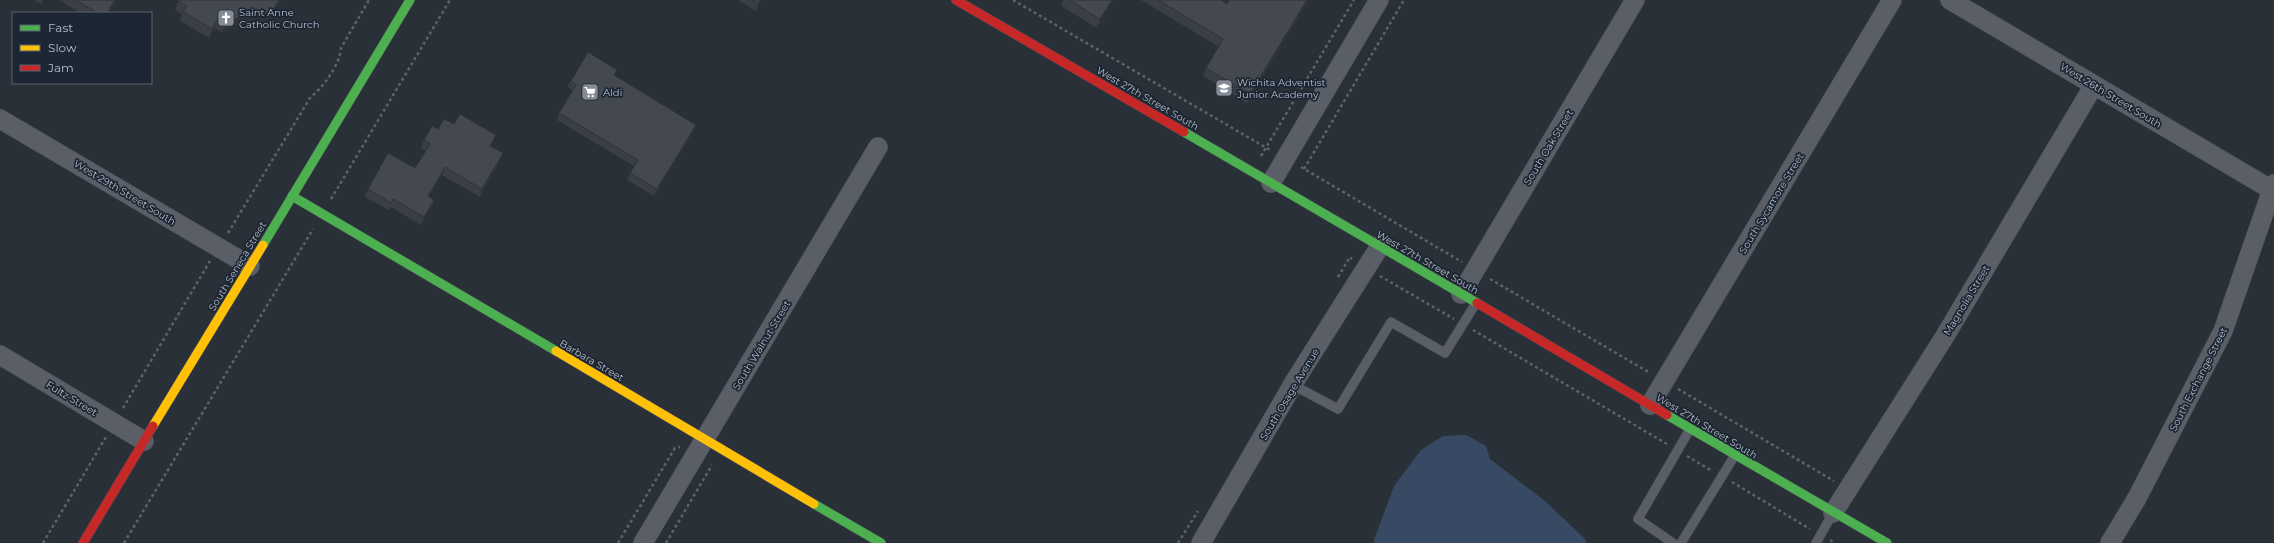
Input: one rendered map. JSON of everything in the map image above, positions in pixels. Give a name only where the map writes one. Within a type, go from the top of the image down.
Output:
[{"type":"street","name":"South Seneca Street","points":[[83,543],[410,0]]},
{"type":"street","name":"West 27th Street South","points":[[956,0],[1469,298],[1735,456],[1887,543]]},
{"type":"street","points":[[1271,183],[1379,0]]},
{"type":"street","name":"South Oak Street","points":[[1469,298],[1475,270],[1635,0]]},
{"type":"street","name":"South Sycamore Street","points":[[1650,405],[1892,0]]},
{"type":"street","name":"West 26th Street South","points":[[1950,0],[2094,85],[2273,187]]},
{"type":"street","name":"Magnolia Street","points":[[1833,513],[1945,336],[2094,85]]},
{"type":"street","name":"West 29th Street South","points":[[0,119],[250,266]]},
{"type":"street","name":"South Walnut Street","points":[[643,543],[878,147]]},
{"type":"street","name":"South Exchange Street","points":[[2110,543],[2137,498],[2223,332],[2273,187]]},
{"type":"street","name":"Barbara Street","points":[[292,196],[881,543]]},
{"type":"street","name":"South Osage Avenue","points":[[1200,543],[1293,385],[1380,246]]},
{"type":"street","name":"Fultz Street","points":[[0,355],[144,441]]},
{"type":"lane","points":[[1293,385],[1338,409],[1391,322],[1445,353],[1463,324],[1469,298]]},
{"type":"lane","points":[[1673,543],[1638,519],[1690,429]]},
{"type":"lane","points":[[1681,543],[1735,456]]},
{"type":"lane","points":[[1816,543],[1833,513]]},
{"type":"path","points":[[43,543],[219,248],[307,104],[319,90],[341,56],[341,48],[369,0]]},
{"type":"path","points":[[124,543],[450,0]]},
{"type":"path","points":[[1013,0],[1304,169],[1834,482]]},
{"type":"path","points":[[1261,157],[1354,0]]},
{"type":"path","points":[[1304,169],[1404,0]]},
{"type":"path","points":[[1338,278],[1350,258],[1835,543]]},
{"type":"path","points":[[1178,543],[1199,509]]},
{"type":"water","points":[[1466,435],[1486,446],[1490,459],[1545,501],[1584,538],[1587,543],[1374,543],[1394,486],[1421,450],[1443,436]]},
{"type":"building","points":[[76,0],[115,0],[108,12],[96,12]]},
{"type":"building","name":"Saint Anne Catholic Church","points":[[279,0],[272,12],[259,16],[241,16],[225,24],[217,20],[212,29],[183,12],[187,6],[178,1]]},
{"type":"building","points":[[752,0],[760,0],[758,4]]},
{"type":"building","points":[[1069,0],[1112,0],[1100,19]]},
{"type":"building","points":[[1158,0],[1221,0],[1227,4],[1229,0],[1307,0],[1250,94],[1206,68],[1223,39]]},
{"type":"building","points":[[588,52],[617,70],[614,75],[696,125],[657,189],[630,173],[638,160],[559,113],[576,85],[571,81]]},
{"type":"building","points":[[460,114],[496,135],[490,146],[503,153],[482,189],[445,167],[428,196],[434,200],[424,217],[393,199],[391,203],[368,189],[388,153],[415,168],[430,144],[424,140],[432,126],[438,129],[444,119],[454,124]]},
{"type":"traffic: fast","points":[[263,245],[410,0]]},
{"type":"traffic: fast","points":[[1184,132],[1477,303]]},
{"type":"traffic: fast","points":[[292,196],[556,351]]},
{"type":"traffic: fast","points":[[1667,415],[1887,543]]},
{"type":"traffic: fast","points":[[814,504],[881,543]]},
{"type":"traffic: slow","points":[[153,426],[263,245]]},
{"type":"traffic: slow","points":[[556,351],[814,504]]},
{"type":"traffic: jam","points":[[956,0],[1184,132]]},
{"type":"traffic: jam","points":[[1477,303],[1667,415]]},
{"type":"traffic: jam","points":[[83,543],[153,426]]},
{"type":"place","name":"Saint Anne Catholic Church","points":[[226,18]]},
{"type":"place","name":"Wichita Adventist Junior Academy","points":[[1224,88]]},
{"type":"place","name":"Aldi","points":[[590,92]]}]
